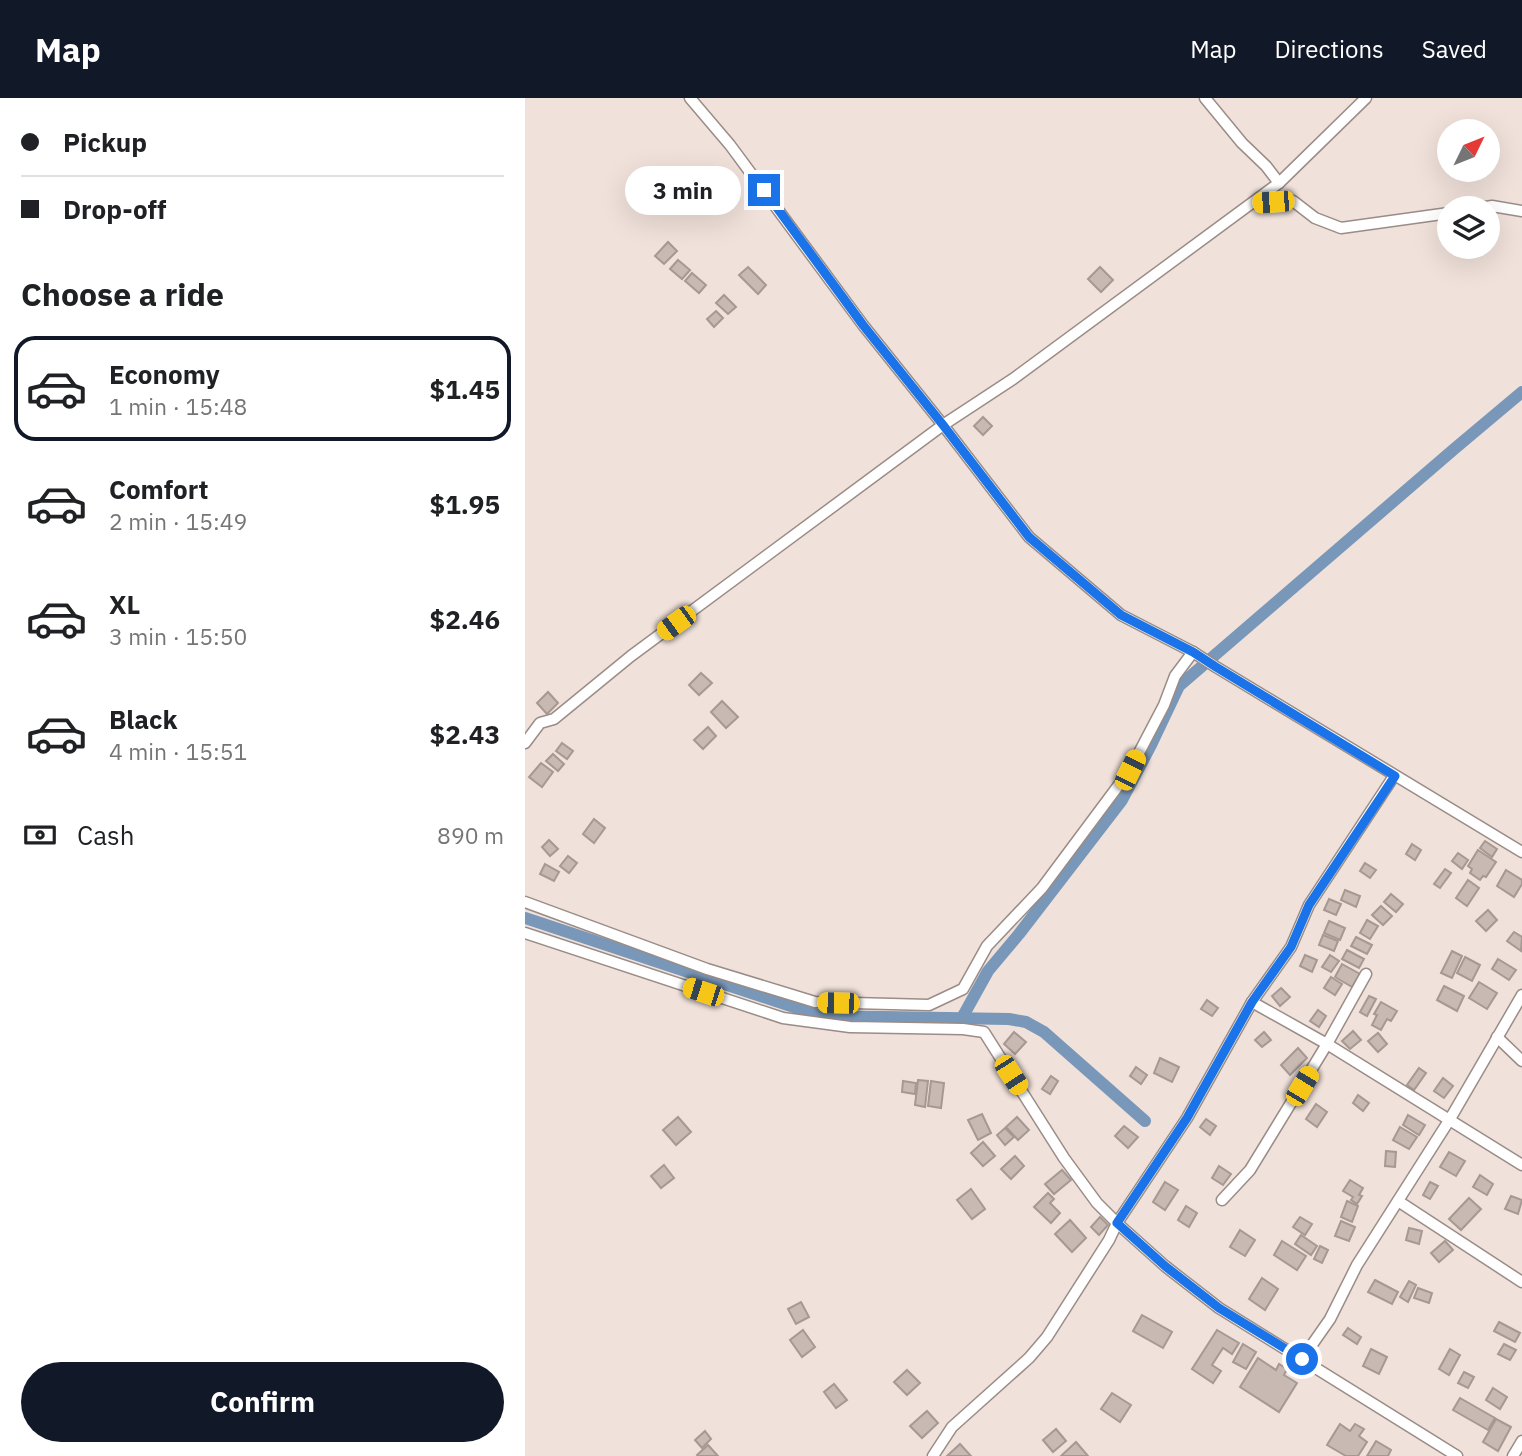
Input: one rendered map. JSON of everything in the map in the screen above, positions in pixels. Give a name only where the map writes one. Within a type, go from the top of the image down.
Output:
[{"type":"street","points":[[690,98],[730,145],[863,325],[1029,537],[1121,615],[1193,652],[1522,852]]},
{"type":"street","points":[[1205,98],[1279,183]]},
{"type":"street","points":[[525,743],[540,723],[554,719],[631,656],[943,425],[1013,379],[1253,203],[1279,183],[1366,98]]},
{"type":"street","points":[[1253,203],[1293,201],[1315,218],[1341,228],[1437,215]]},
{"type":"street","points":[[1500,207],[1522,211]]},
{"type":"street","points":[[525,901],[707,969],[815,1002],[929,1004],[963,989],[987,946],[1042,888],[1130,770],[1164,705],[1175,676],[1193,652]]},
{"type":"street","points":[[933,1456],[952,1427],[1029,1358],[1047,1337],[1117,1223],[1187,1118],[1252,1002],[1291,947],[1309,905],[1395,776]]},
{"type":"street","points":[[525,933],[783,1018],[850,1027],[963,1029],[984,1032],[1064,1158],[1097,1203],[1117,1223],[1165,1266],[1219,1308],[1457,1456]]},
{"type":"street","points":[[1222,1200],[1250,1170],[1366,974]]},
{"type":"street","points":[[1302,1359],[1330,1320],[1357,1265],[1450,1119],[1522,995]]},
{"type":"street","points":[[1252,1002],[1327,1044],[1522,1165]]},
{"type":"street","points":[[1497,1037],[1522,1061]]},
{"type":"street","points":[[1398,1201],[1522,1283]]},
{"type":"street","points":[[1513,1456],[1522,1441]]},
{"type":"building","points":[[668,242],[677,251],[664,264],[655,256]]},
{"type":"building","points":[[678,260],[690,270],[682,279],[670,269]]},
{"type":"building","points":[[748,267],[766,285],[758,294],[739,275]]},
{"type":"building","points":[[1100,267],[1113,280],[1101,292],[1088,279]]},
{"type":"building","points":[[692,273],[706,285],[699,293],[685,281]]},
{"type":"building","points":[[724,295],[736,307],[728,314],[716,303]]},
{"type":"building","points":[[716,311],[723,318],[714,327],[707,319]]},
{"type":"building","points":[[983,417],[992,426],[983,435],[974,426]]},
{"type":"building","points":[[701,673],[712,683],[699,695],[689,685]]},
{"type":"building","points":[[548,692],[558,703],[547,714],[537,703]]},
{"type":"building","points":[[722,701],[738,717],[726,728],[711,712]]},
{"type":"building","points":[[708,727],[716,736],[703,749],[694,740]]},
{"type":"building","points":[[562,743],[573,751],[567,759],[556,751]]},
{"type":"building","points":[[553,754],[564,764],[558,771],[546,761]]},
{"type":"building","points":[[541,763],[553,772],[542,787],[529,777]]},
{"type":"building","points":[[594,819],[605,828],[594,843],[583,834]]},
{"type":"building","points":[[549,840],[558,849],[550,856],[542,847]]},
{"type":"building","points":[[1485,841],[1497,849],[1492,857],[1480,848]]},
{"type":"building","points":[[1412,844],[1421,850],[1415,860],[1406,854]]},
{"type":"building","points":[[1478,850],[1496,862],[1486,877],[1483,876],[1480,880],[1470,873],[1472,869],[1468,866]]},
{"type":"building","points":[[1458,853],[1468,860],[1462,869],[1452,861]]},
{"type":"building","points":[[568,856],[577,863],[569,873],[560,866]]},
{"type":"building","points":[[1365,863],[1376,870],[1370,878],[1360,871]]},
{"type":"building","points":[[545,864],[559,872],[554,881],[540,874]]},
{"type":"building","points":[[1445,869],[1451,873],[1440,888],[1434,884]]},
{"type":"building","points":[[1506,870],[1522,880],[1514,897],[1497,886]]},
{"type":"building","points":[[1468,880],[1479,888],[1467,906],[1456,898]]},
{"type":"building","points":[[1345,890],[1360,896],[1356,907],[1341,900]]},
{"type":"building","points":[[1391,894],[1403,904],[1396,912],[1384,902]]},
{"type":"building","points":[[1329,899],[1341,904],[1336,915],[1324,910]]},
{"type":"building","points":[[1381,906],[1392,916],[1383,925],[1372,915]]},
{"type":"building","points":[[1488,910],[1497,920],[1486,931],[1476,921]]},
{"type":"building","points":[[1367,920],[1378,926],[1370,939],[1360,933]]},
{"type":"building","points":[[1329,921],[1345,928],[1340,940],[1324,933]]},
{"type":"building","points":[[1514,932],[1522,937],[1521,951],[1507,941]]},
{"type":"building","points":[[1323,935],[1338,941],[1334,951],[1319,945]]},
{"type":"building","points":[[1356,937],[1372,945],[1367,954],[1351,946]]},
{"type":"building","points":[[1347,950],[1364,959],[1359,968],[1342,959]]},
{"type":"building","points":[[1452,951],[1462,956],[1452,978],[1441,973]]},
{"type":"building","points":[[1305,955],[1317,960],[1312,972],[1300,966]]},
{"type":"building","points":[[1330,955],[1339,961],[1331,972],[1322,967]]},
{"type":"building","points":[[1465,957],[1480,965],[1472,981],[1457,973]]},
{"type":"building","points":[[1498,959],[1516,970],[1509,980],[1492,969]]},
{"type":"building","points":[[1342,964],[1360,974],[1352,987],[1335,977]]},
{"type":"building","points":[[1331,977],[1342,984],[1335,995],[1324,988]]},
{"type":"building","points":[[1479,982],[1497,993],[1487,1009],[1469,998]]},
{"type":"building","points":[[1444,986],[1464,996],[1457,1011],[1437,1000]]},
{"type":"building","points":[[1281,988],[1290,997],[1280,1006],[1272,996]]},
{"type":"building","points":[[1369,996],[1376,999],[1367,1016],[1360,1012]]},
{"type":"building","points":[[1207,1000],[1218,1008],[1212,1016],[1201,1009]]},
{"type":"building","points":[[1381,1002],[1397,1011],[1391,1021],[1387,1019],[1381,1030],[1372,1025],[1377,1015],[1374,1014]]},
{"type":"building","points":[[1318,1010],[1326,1016],[1319,1027],[1310,1021]]},
{"type":"building","points":[[1353,1031],[1361,1040],[1350,1049],[1342,1041]]},
{"type":"building","points":[[1014,1032],[1026,1042],[1015,1054],[1004,1044]]},
{"type":"building","points":[[1264,1032],[1271,1040],[1262,1047],[1255,1040]]},
{"type":"building","points":[[1378,1033],[1387,1044],[1378,1052],[1368,1041]]},
{"type":"building","points":[[1298,1048],[1307,1058],[1290,1075],[1281,1065]]},
{"type":"building","points":[[1160,1058],[1179,1067],[1172,1082],[1154,1073]]},
{"type":"building","points":[[1136,1067],[1147,1075],[1141,1084],[1130,1076]]},
{"type":"building","points":[[1419,1068],[1426,1073],[1414,1090],[1407,1085]]},
{"type":"building","points":[[1051,1076],[1058,1081],[1050,1094],[1042,1089]]},
{"type":"building","points":[[1443,1078],[1453,1086],[1444,1098],[1434,1091]]},
{"type":"building","points":[[918,1080],[928,1081],[925,1107],[915,1105]]},
{"type":"building","points":[[903,1081],[916,1083],[915,1094],[902,1092]]},
{"type":"building","points":[[931,1081],[944,1083],[941,1108],[928,1106]]},
{"type":"building","points":[[1358,1095],[1369,1103],[1363,1111],[1353,1103]]},
{"type":"building","points":[[1316,1104],[1327,1112],[1317,1127],[1306,1119]]},
{"type":"building","points":[[982,1114],[991,1133],[978,1140],[968,1120]]},
{"type":"building","points":[[1408,1115],[1425,1125],[1419,1135],[1403,1125]]},
{"type":"building","points":[[678,1117],[691,1132],[676,1145],[663,1130]]},
{"type":"building","points":[[1017,1117],[1029,1130],[1018,1140],[1006,1127]]},
{"type":"building","points":[[1206,1119],[1216,1126],[1210,1135],[1200,1127]]},
{"type":"building","points":[[1124,1126],[1138,1137],[1128,1148],[1115,1136]]},
{"type":"building","points":[[1400,1127],[1417,1137],[1409,1149],[1393,1140]]},
{"type":"building","points":[[1005,1128],[1014,1137],[1005,1145],[997,1135]]},
{"type":"building","points":[[983,1142],[995,1156],[983,1166],[971,1153]]},
{"type":"building","points":[[1386,1151],[1396,1152],[1395,1167],[1385,1166]]},
{"type":"building","points":[[1449,1152],[1465,1161],[1456,1176],[1440,1167]]},
{"type":"building","points":[[1015,1156],[1024,1166],[1011,1179],[1001,1169]]},
{"type":"building","points":[[664,1165],[674,1178],[661,1188],[651,1176]]},
{"type":"building","points":[[1219,1166],[1231,1174],[1223,1185],[1212,1178]]},
{"type":"building","points":[[1062,1170],[1071,1180],[1054,1194],[1045,1184]]},
{"type":"building","points":[[1480,1175],[1493,1184],[1487,1195],[1473,1187]]},
{"type":"building","points":[[1350,1180],[1363,1188],[1357,1204],[1351,1200],[1353,1197],[1343,1191]]},
{"type":"building","points":[[1165,1182],[1178,1190],[1165,1210],[1153,1202]]},
{"type":"building","points":[[1430,1182],[1438,1186],[1430,1199],[1423,1195]]},
{"type":"building","points":[[971,1189],[985,1209],[972,1219],[957,1200]]},
{"type":"building","points":[[1048,1193],[1054,1199],[1050,1203],[1060,1213],[1051,1223],[1034,1207]]},
{"type":"building","points":[[1511,1196],[1522,1200],[1518,1214],[1505,1209]]},
{"type":"building","points":[[1469,1198],[1481,1209],[1461,1230],[1449,1219]]},
{"type":"building","points":[[1347,1201],[1358,1206],[1352,1222],[1341,1217]]},
{"type":"building","points":[[1186,1206],[1197,1213],[1189,1227],[1178,1220]]},
{"type":"building","points":[[1100,1217],[1108,1225],[1099,1235],[1091,1227]]},
{"type":"building","points":[[1300,1217],[1312,1224],[1305,1235],[1293,1227]]},
{"type":"building","points":[[1070,1220],[1086,1238],[1072,1252],[1055,1234]]},
{"type":"building","points":[[1341,1221],[1355,1227],[1349,1241],[1335,1236]]},
{"type":"building","points":[[1409,1228],[1422,1231],[1419,1244],[1406,1240]]},
{"type":"building","points":[[1240,1230],[1255,1240],[1245,1256],[1230,1247]]},
{"type":"building","points":[[1301,1235],[1317,1246],[1311,1255],[1295,1244]]},
{"type":"building","points":[[1282,1241],[1306,1256],[1297,1270],[1274,1255]]},
{"type":"building","points":[[1445,1241],[1453,1250],[1439,1262],[1431,1253]]},
{"type":"building","points":[[1320,1246],[1328,1250],[1322,1263],[1314,1259]]},
{"type":"building","points":[[1262,1278],[1278,1289],[1265,1310],[1249,1299]]},
{"type":"building","points":[[1375,1280],[1398,1292],[1392,1304],[1368,1292]]},
{"type":"building","points":[[1409,1281],[1416,1285],[1408,1302],[1400,1297]]},
{"type":"building","points":[[1418,1288],[1432,1293],[1429,1303],[1414,1298]]},
{"type":"building","points":[[801,1302],[809,1317],[796,1324],[788,1309]]},
{"type":"building","points":[[1142,1315],[1172,1332],[1163,1348],[1133,1331]]},
{"type":"building","points":[[1499,1322],[1520,1333],[1515,1342],[1494,1331]]},
{"type":"building","points":[[1348,1328],[1361,1337],[1357,1344],[1343,1335]]},
{"type":"building","points":[[803,1330],[815,1347],[802,1357],[790,1340]]},
{"type":"building","points":[[1217,1330],[1239,1343],[1232,1354],[1223,1348],[1212,1365],[1221,1371],[1213,1383],[1192,1369]]},
{"type":"building","points":[[1243,1344],[1256,1352],[1246,1369],[1233,1362]]},
{"type":"building","points":[[1504,1344],[1516,1350],[1510,1360],[1498,1354]]},
{"type":"building","points":[[1371,1349],[1387,1357],[1379,1374],[1363,1366]]},
{"type":"building","points":[[1450,1349],[1460,1355],[1449,1375],[1439,1369]]},
{"type":"building","points":[[1258,1358],[1276,1370],[1279,1364],[1287,1369],[1284,1375],[1297,1383],[1279,1412],[1240,1387]]},
{"type":"building","points":[[907,1370],[920,1383],[907,1395],[894,1382]]},
{"type":"building","points":[[1464,1372],[1474,1377],[1468,1388],[1458,1383]]},
{"type":"building","points":[[834,1384],[847,1400],[836,1408],[824,1392]]},
{"type":"building","points":[[1493,1388],[1507,1397],[1500,1409],[1486,1400]]},
{"type":"building","points":[[1112,1393],[1131,1405],[1120,1422],[1101,1409]]},
{"type":"building","points":[[1460,1398],[1495,1418],[1488,1430],[1453,1410]]},
{"type":"building","points":[[927,1411],[938,1423],[922,1438],[910,1426]]},
{"type":"building","points":[[1496,1419],[1511,1427],[1498,1451],[1483,1442]]},
{"type":"building","points":[[1340,1424],[1350,1431],[1355,1424],[1364,1429],[1359,1436],[1367,1442],[1358,1456],[1346,1456],[1327,1445]]},
{"type":"building","points":[[1056,1429],[1066,1441],[1053,1452],[1043,1440]]},
{"type":"building","points":[[705,1431],[711,1439],[702,1448],[695,1440]]},
{"type":"building","points":[[1376,1441],[1391,1450],[1388,1456],[1367,1456]]},
{"type":"building","points":[[1076,1442],[1088,1456],[1061,1456]]},
{"type":"building","points":[[960,1444],[971,1456],[947,1456]]},
{"type":"building","points":[[708,1445],[718,1456],[697,1455]]},
{"type":"waterway","points":[[962,1018],[988,971],[1122,800],[1179,686],[1522,392]]},
{"type":"waterway","points":[[525,918],[821,1016],[1009,1019],[1026,1022],[1044,1032],[1145,1121]]},
{"type":"route","points":[[764,190],[863,325],[1029,537],[1121,615],[1193,652],[1395,776],[1309,905],[1291,947],[1252,1002],[1187,1118],[1117,1223],[1165,1266],[1219,1308],[1302,1359]]}]
